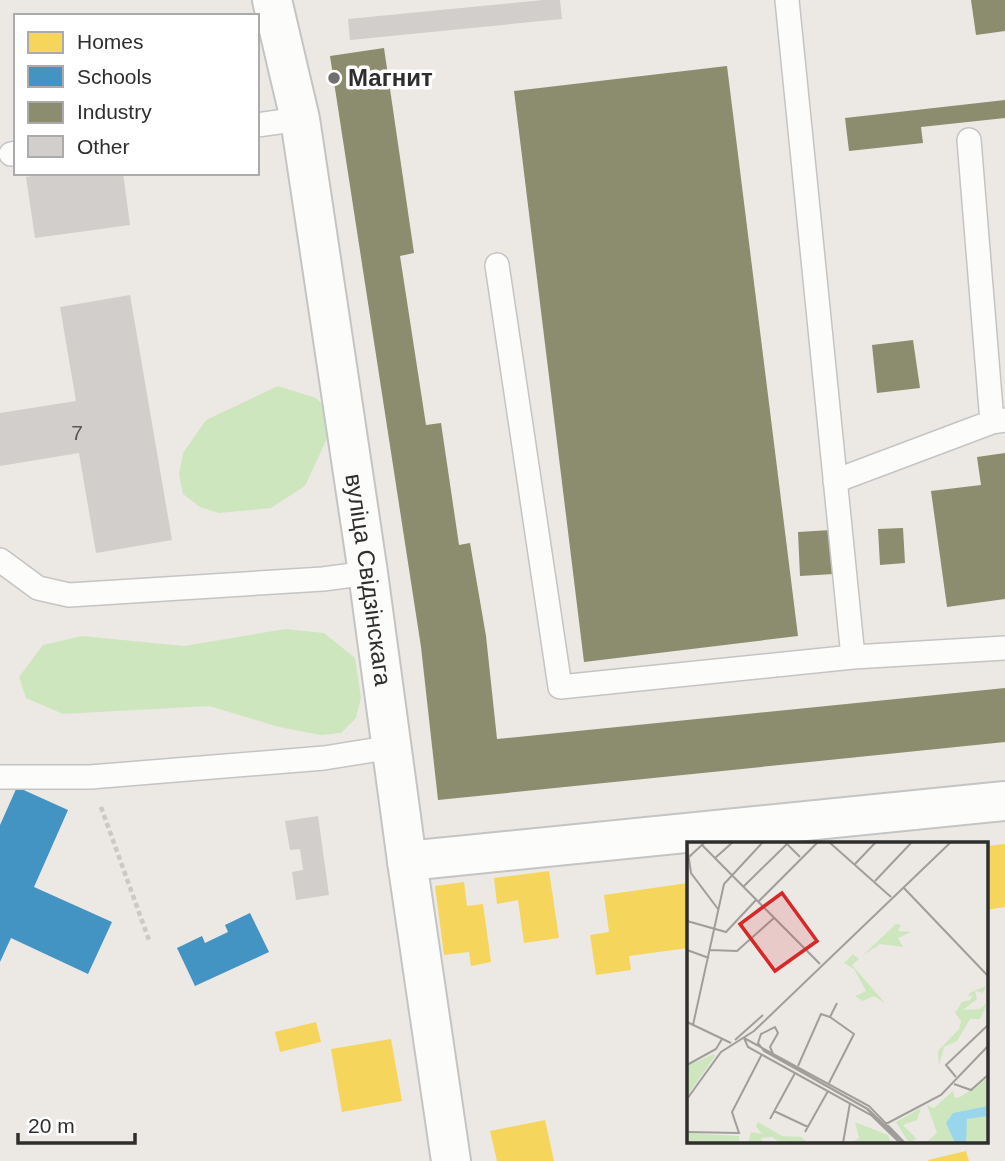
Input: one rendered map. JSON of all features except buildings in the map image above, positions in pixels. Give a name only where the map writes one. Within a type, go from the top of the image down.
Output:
[{"type":"street","name":"вуліца Свідзінскага","points":[[272,0],[300,120],[368,573],[451,1161]]},
{"type":"street","points":[[407,861],[1005,801]]},
{"type":"lane","points":[[787,0],[853,657]]},
{"type":"lane","points":[[259,125],[300,120]]},
{"type":"lane","points":[[835,481],[999,421],[969,140]]},
{"type":"lane","points":[[497,265],[560,687],[853,657],[1005,648]]},
{"type":"lane","points":[[0,560],[38,588],[69,595],[323,579],[368,573]]},
{"type":"lane","points":[[0,777],[90,777],[324,758],[392,747]]},
{"type":"path","points":[[90,777],[149,940]]},
{"type":"green space","points":[[278,386],[316,398],[330,412],[330,432],[305,486],[271,508],[219,513],[200,507],[183,494],[179,474],[183,453],[206,420]]},
{"type":"green space","points":[[285,629],[324,633],[355,658],[361,698],[356,718],[341,733],[321,735],[279,727],[209,706],[63,714],[26,698],[19,677],[43,645],[82,636],[184,646]]},
{"type":"place","name":"Магнит","points":[[334,78]]}]
